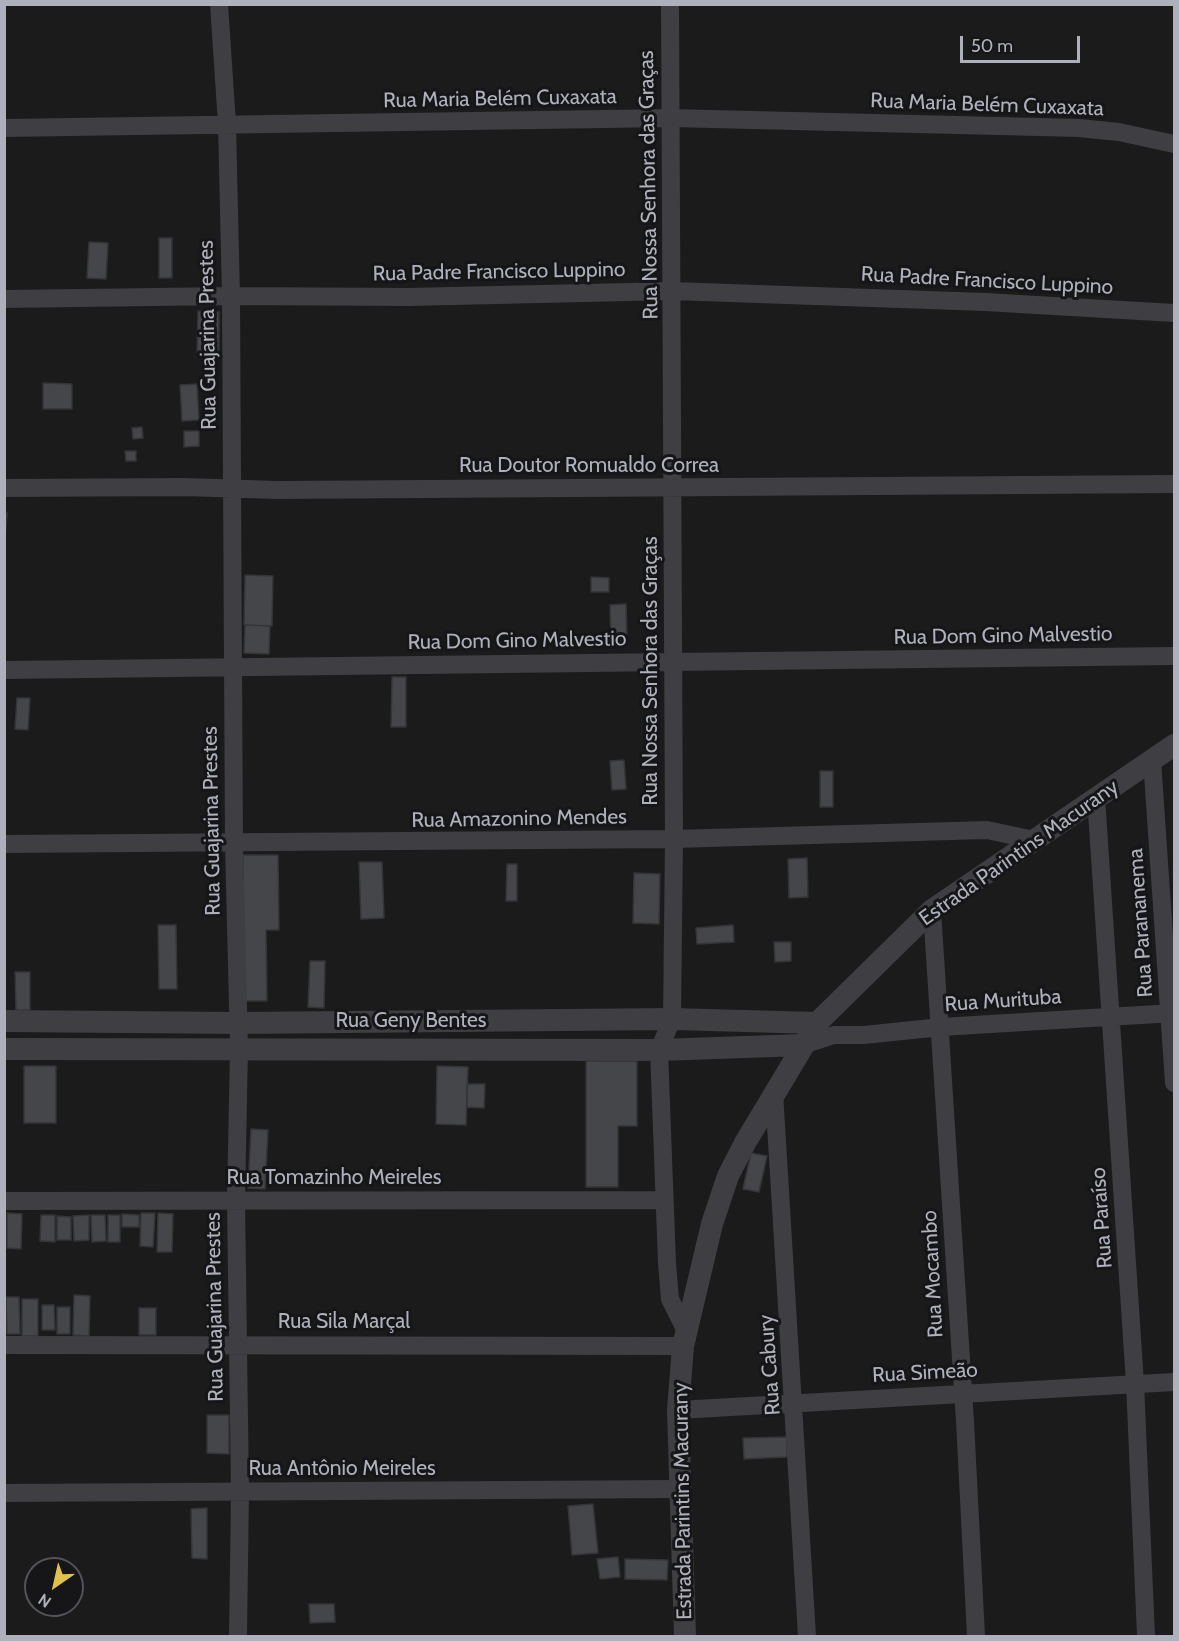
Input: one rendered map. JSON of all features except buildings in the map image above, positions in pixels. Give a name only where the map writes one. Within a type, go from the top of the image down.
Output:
[{"type":"street","name":"Rua Guajarina Prestes","points":[[219,4],[227,124],[231,296],[232,669],[239,1048],[236,1200],[240,1492],[238,1636]]},
{"type":"street","name":"Rua Nossa Senhora das Graças","points":[[670,4],[674,839],[672,1019],[659,1050],[670,1299],[685,1339]]},
{"type":"street","name":"Rua Maria Belém Cuxaxata","points":[[4,128],[671,118],[1079,128],[1119,132],[1174,144]]},
{"type":"street","name":"Rua Padre Francisco Luppino","points":[[4,299],[231,296],[408,297],[673,291],[973,302],[1174,314]]},
{"type":"street","name":"Rua Doutor Romualdo Correa","points":[[4,488],[672,488],[1174,484]]},
{"type":"street","name":"Rua Dom Gino Malvestio","points":[[4,670],[1174,656]]},
{"type":"street","name":"Estrada Parintins Macurany","points":[[686,1636],[678,1410],[685,1339],[712,1224],[728,1176],[774,1092],[803,1045],[826,1029],[932,910],[1174,745]]},
{"type":"street","name":"Rua Parananema","points":[[1152,759],[1172,1013],[1174,1083]]},
{"type":"street","name":"Rua Paraíso","points":[[1096,797],[1135,1383],[1146,1636]]},
{"type":"street","name":"Rua Amazonino Mendes","points":[[4,844],[674,839],[987,830],[1034,840]]},
{"type":"street","name":"Rua Mocambo","points":[[932,910],[941,1027],[976,1636]]},
{"type":"street","name":"Rua Murituba","points":[[826,1029],[864,1035],[941,1027],[1172,1013]]},
{"type":"street","name":"Rua Geny Bentes","points":[[4,1021],[238,1023],[672,1019],[826,1029]]},
{"type":"street","name":"Rua Geny Bentes","points":[[4,1049],[659,1050],[803,1045]]},
{"type":"street","name":"Rua Cabury","points":[[774,1092],[795,1404],[807,1636]]},
{"type":"street","name":"Rua Tomazinho Meireles","points":[[4,1201],[664,1200]]},
{"type":"street","name":"Rua Sila Marçal","points":[[4,1345],[685,1339]]},
{"type":"street","name":"Rua Simeão","points":[[678,1410],[1174,1382]]},
{"type":"street","name":"Rua Antônio Meireles","points":[[4,1493],[679,1489]]}]
